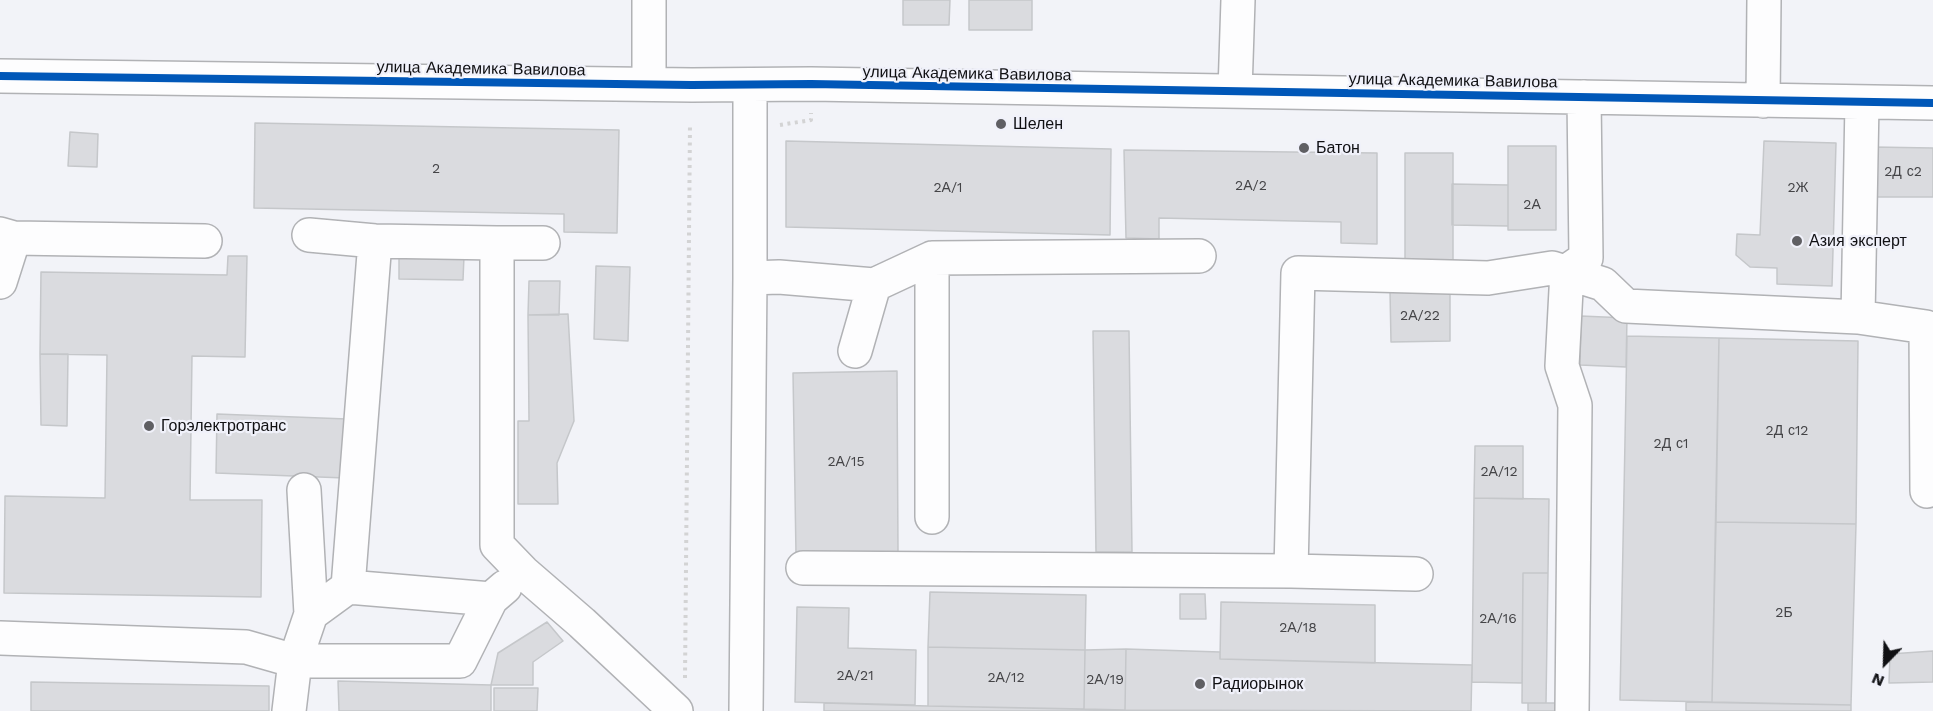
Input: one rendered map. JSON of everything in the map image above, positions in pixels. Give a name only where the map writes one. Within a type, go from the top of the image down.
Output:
[{"type":"street","points":[[649,0],[649,84]]},
{"type":"street","points":[[1235,92],[1238,0]]},
{"type":"street","points":[[1763,101],[1764,0]]},
{"type":"street","name":"улица Академика Вавилова","points":[[0,76],[750,86],[811,84],[1933,104]]},
{"type":"street","points":[[746,711],[750,86]]},
{"type":"street","points":[[1567,271],[1586,258],[1584,97]]},
{"type":"street","points":[[1858,317],[1862,102]]},
{"type":"street","points":[[309,235],[375,241],[543,243]]},
{"type":"street","points":[[0,282],[7,236],[205,241]]},
{"type":"street","points":[[348,587],[375,241]]},
{"type":"street","points":[[497,243],[497,545],[523,572],[582,623],[680,699]]},
{"type":"street","points":[[750,278],[779,277],[874,285],[932,258],[1199,256]]},
{"type":"street","points":[[932,258],[932,517]]},
{"type":"street","points":[[1291,571],[1298,273],[1488,278],[1552,268],[1603,284],[1626,306],[1858,317],[1926,327],[1927,491]]},
{"type":"street","points":[[1567,271],[1562,366],[1575,405],[1572,711]]},
{"type":"street","points":[[855,351],[874,285]]},
{"type":"street","points":[[289,711],[295,662],[311,614],[304,490]]},
{"type":"street","points":[[803,568],[1416,574]]},
{"type":"street","points":[[0,638],[246,647],[295,662],[460,661],[491,599],[523,572]]},
{"type":"street","points":[[311,614],[348,587],[491,599]]},
{"type":"path","points":[[680,699],[690,124]]},
{"type":"building","points":[[903,0],[950,0],[949,25],[903,25]]},
{"type":"building","points":[[969,0],[1032,0],[1032,30],[969,30]]},
{"type":"building","points":[[255,123],[619,130],[617,233],[564,232],[564,214],[254,208]]},
{"type":"building","points":[[70,132],[98,134],[97,167],[68,166]]},
{"type":"building","points":[[786,141],[1111,149],[1110,235],[786,227]]},
{"type":"building","points":[[1764,141],[1836,143],[1832,286],[1777,284],[1777,268],[1750,267],[1736,255],[1737,234],[1760,235]]},
{"type":"building","points":[[1508,146],[1556,146],[1556,230],[1508,230]]},
{"type":"building","points":[[1873,147],[1933,148],[1933,197],[1872,197]]},
{"type":"building","points":[[1124,150],[1377,153],[1377,244],[1341,243],[1341,222],[1159,218],[1159,239],[1126,238]]},
{"type":"building","points":[[1405,153],[1453,153],[1453,268],[1405,268]]},
{"type":"building","points":[[1452,184],[1508,185],[1508,226],[1452,225]]},
{"type":"building","points":[[399,254],[464,256],[463,280],[399,279]]},
{"type":"building","name":"Горэлектротранс","points":[[228,256],[247,256],[245,357],[192,356],[190,500],[262,500],[261,597],[4,593],[5,496],[105,498],[107,355],[40,354],[41,272],[227,275]]},
{"type":"building","points":[[596,266],[630,267],[628,341],[594,339]]},
{"type":"building","points":[[529,281],[560,281],[559,315],[528,315]]},
{"type":"building","points":[[1450,290],[1450,341],[1391,342],[1390,291]]},
{"type":"building","points":[[568,314],[574,421],[557,463],[558,504],[518,504],[518,421],[529,421],[528,315]]},
{"type":"building","points":[[1581,316],[1627,318],[1626,367],[1580,365]]},
{"type":"building","points":[[1093,331],[1129,331],[1132,552],[1096,552]]},
{"type":"building","points":[[1627,336],[1719,338],[1712,702],[1620,700]]},
{"type":"building","points":[[1719,338],[1858,341],[1856,524],[1716,522]]},
{"type":"building","points":[[40,354],[68,354],[67,426],[41,425]]},
{"type":"building","points":[[897,371],[898,552],[796,554],[793,373]]},
{"type":"building","points":[[217,414],[347,419],[345,478],[216,473]]},
{"type":"building","points":[[1475,446],[1523,446],[1523,499],[1474,498]]},
{"type":"building","points":[[1474,498],[1549,499],[1548,573],[1523,573],[1522,683],[1472,682]]},
{"type":"building","points":[[1716,522],[1856,524],[1851,705],[1712,702]]},
{"type":"building","points":[[1523,573],[1548,573],[1546,703],[1522,703]]},
{"type":"building","points":[[930,592],[1086,595],[1085,650],[928,647]]},
{"type":"building","points":[[1180,594],[1205,594],[1206,619],[1180,619]]},
{"type":"building","points":[[1221,602],[1375,605],[1375,663],[1220,659]]},
{"type":"building","points":[[797,607],[849,608],[848,648],[916,650],[915,705],[795,702]]},
{"type":"building","points":[[547,622],[563,641],[533,662],[533,685],[491,685],[498,653]]},
{"type":"building","points":[[928,647],[1085,650],[1084,709],[928,706]]},
{"type":"building","points":[[1126,649],[1220,652],[1220,659],[1472,665],[1471,711],[1125,710]]},
{"type":"building","points":[[1126,649],[1125,710],[1084,709],[1085,650]]},
{"type":"building","points":[[1933,651],[1933,682],[1889,683],[1890,654]]},
{"type":"building","points":[[338,681],[491,685],[491,711],[339,711]]},
{"type":"building","points":[[31,682],[269,686],[269,711],[31,711]]},
{"type":"building","points":[[494,688],[538,688],[537,711],[494,711]]},
{"type":"building","points":[[1686,702],[1851,705],[1851,711],[1686,711]]},
{"type":"building","points":[[824,703],[928,706],[1166,711],[824,711]]},
{"type":"building","points":[[1528,703],[1559,703],[1559,711],[1528,711]]},
{"type":"cycle path","points":[[0,76],[692,85],[811,84],[1933,103]]},
{"type":"place","name":"Шелен","points":[[1001,124]]},
{"type":"place","name":"Батон","points":[[1304,148]]},
{"type":"place","name":"Азия эксперт","points":[[1797,241]]},
{"type":"place","name":"Горэлектротранс","points":[[149,426]]},
{"type":"place","name":"Радиорынок","points":[[1200,684]]}]
